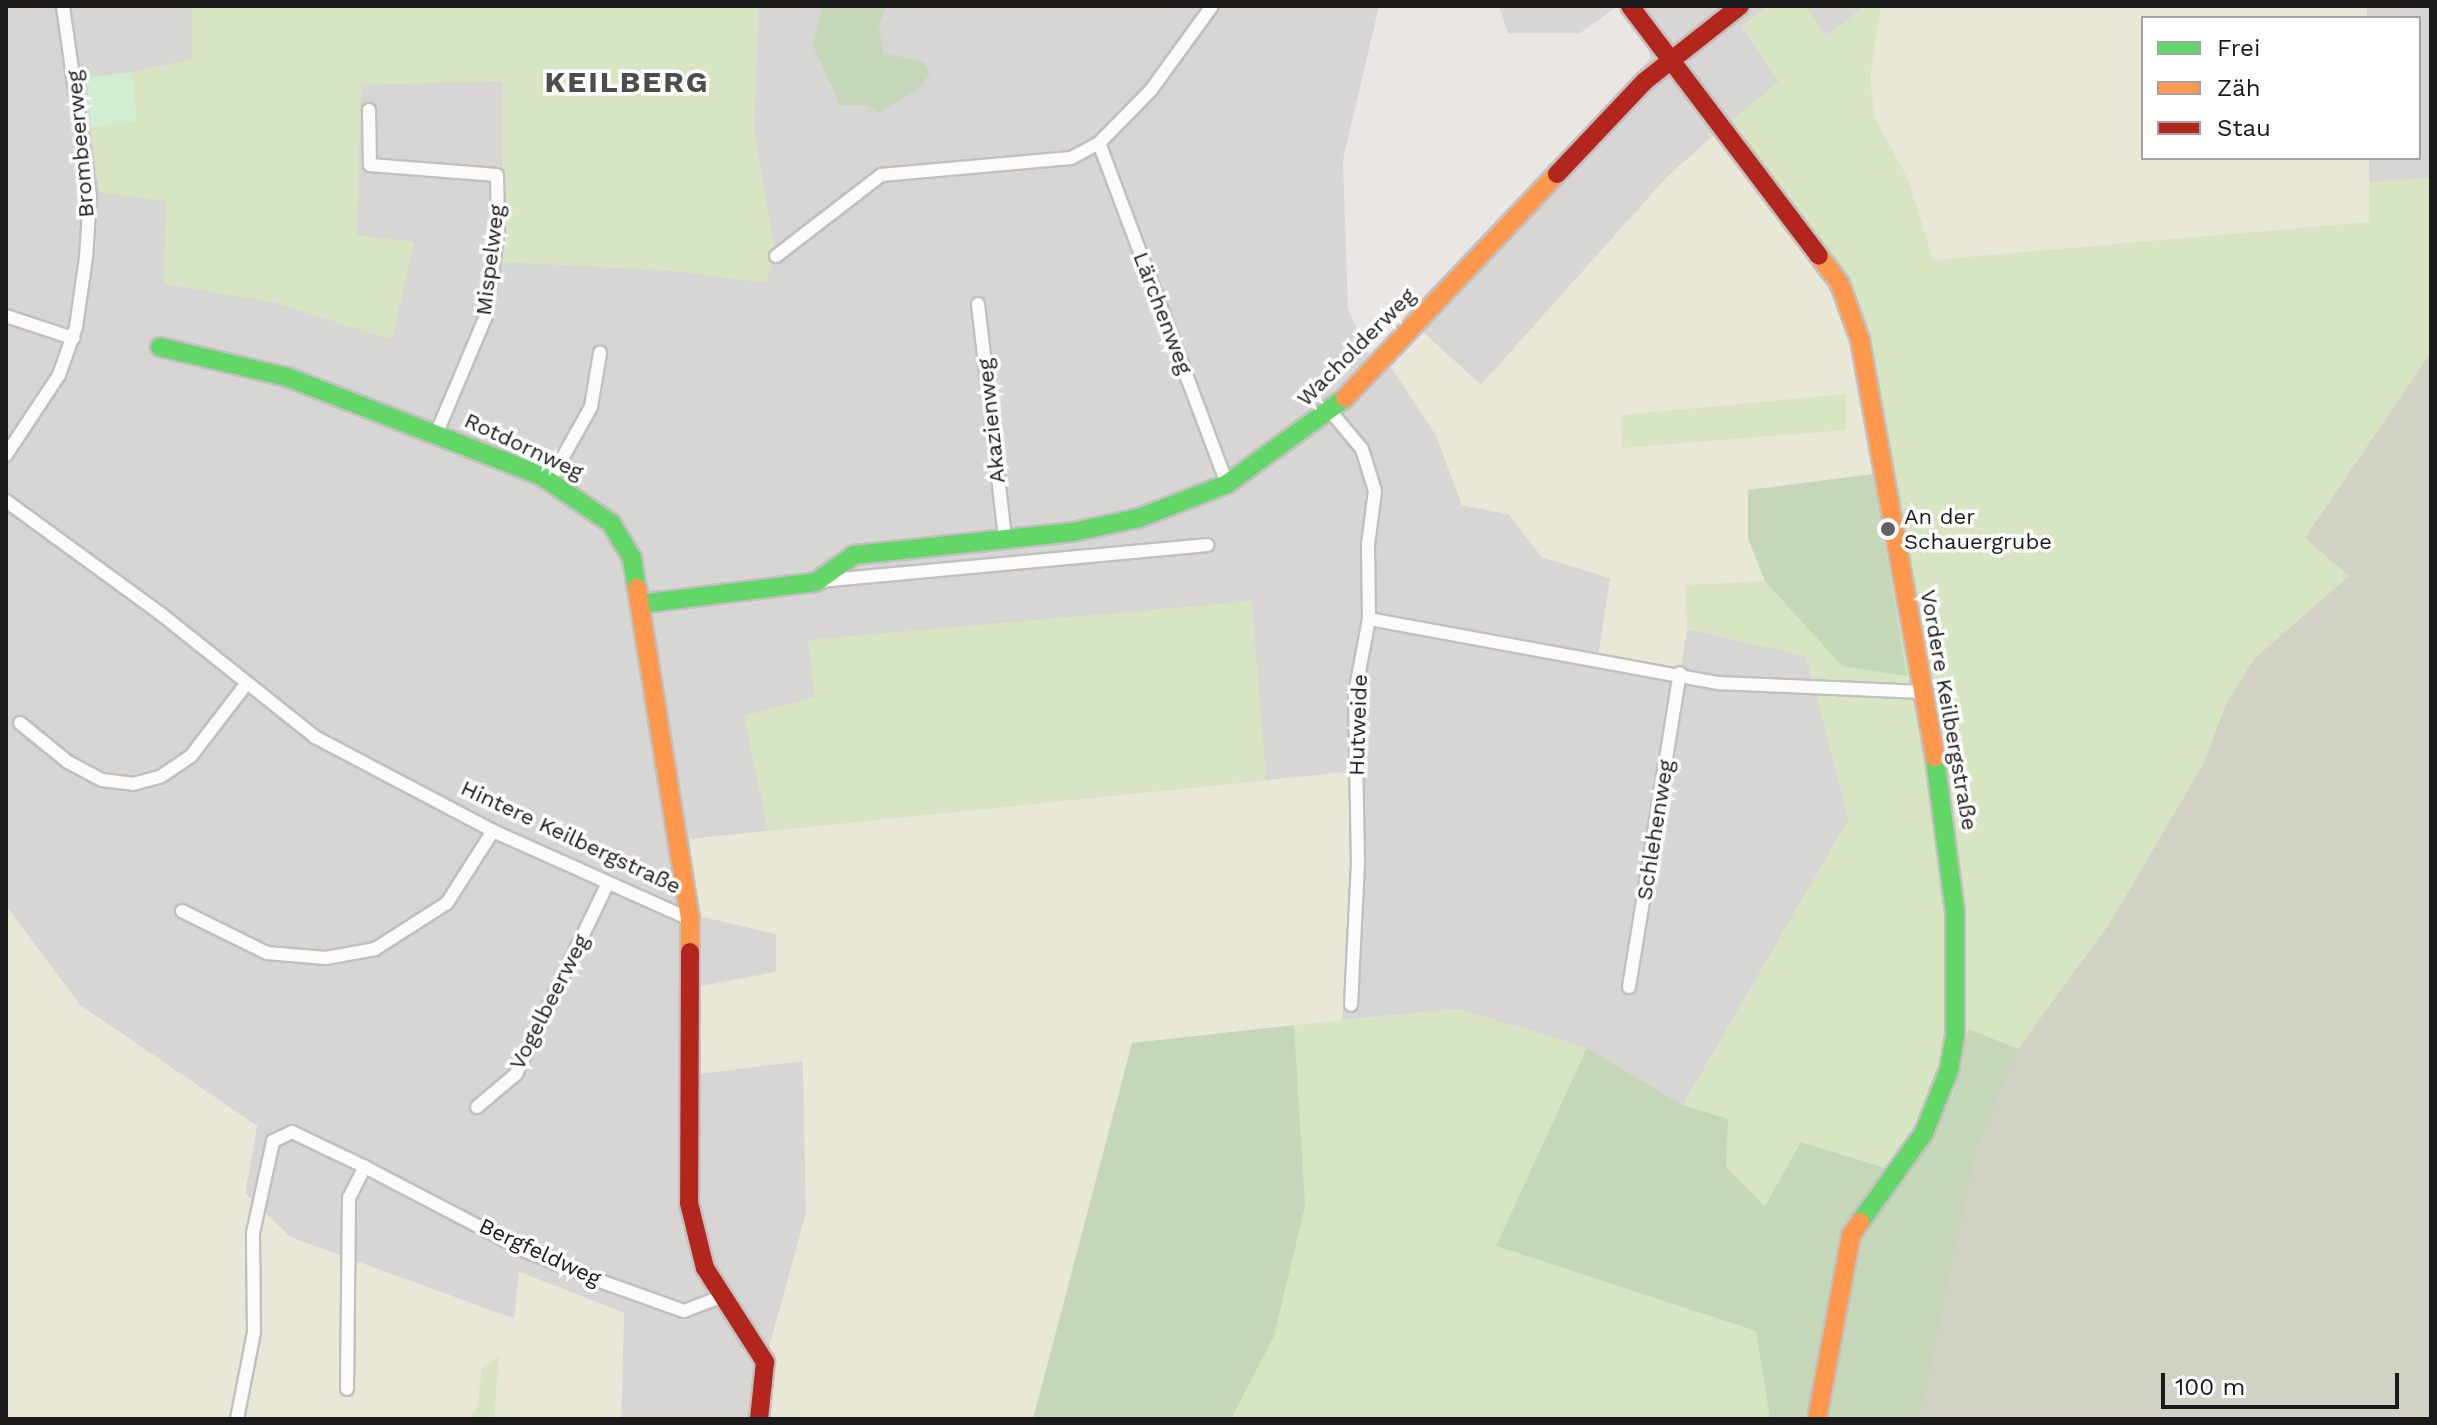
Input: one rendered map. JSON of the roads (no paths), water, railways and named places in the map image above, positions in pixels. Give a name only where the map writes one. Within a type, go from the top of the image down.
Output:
[{"type":"street","name":"Brombeerweg","points":[[6,455],[32,423],[73,338],[90,196],[63,6]]},
{"type":"street","points":[[776,256],[881,175],[1071,158],[1099,143],[1151,90],[1212,6]]},
{"type":"street","name":"Vordere Keilbergstraße","points":[[1630,6],[1840,284],[1860,340],[1945,813],[1955,912],[1955,1035],[1939,1101],[1924,1133],[1851,1235],[1817,1419]]},
{"type":"street","name":"Wacholderweg","points":[[816,582],[854,555],[1005,539],[1139,518],[1227,484],[1331,412],[1670,59],[1740,6]]},
{"type":"street","name":"Mispelweg","points":[[369,110],[370,165],[497,175],[498,230],[486,316],[437,432]]},
{"type":"street","name":"Lärchenweg","points":[[1099,143],[1227,484]]},
{"type":"street","name":"Akazienweg","points":[[978,304],[1005,539]]},
{"type":"street","points":[[6,316],[73,338]]},
{"type":"street","name":"Rotdornweg","points":[[160,347],[287,377],[437,432],[550,480],[611,523],[632,558],[690,919]]},
{"type":"street","points":[[550,480],[591,407],[600,353]]},
{"type":"street","name":"Hutweide","points":[[1331,412],[1362,449],[1375,491],[1369,619],[1355,693],[1358,862],[1351,1005]]},
{"type":"street","name":"Hintere Keilbergstraße","points":[[6,501],[315,737],[493,831],[607,885],[690,919],[689,1203],[705,1268],[765,1362],[759,1419]]},
{"type":"street","name":"Wacholderweg","points":[[640,604],[816,582],[1207,545]]},
{"type":"street","points":[[1369,619],[1597,663],[1680,673],[1719,683],[1784,689],[1923,692]]},
{"type":"street","name":"Schlehenweg","points":[[1629,987],[1680,673]]},
{"type":"street","points":[[20,723],[68,762],[102,780],[133,784],[160,777],[191,756],[247,683]]},
{"type":"street","points":[[182,911],[267,953],[326,958],[375,949],[447,903],[493,831]]},
{"type":"street","name":"Vogelbeerweg","points":[[477,1107],[516,1074],[607,885]]},
{"type":"street","name":"Bergfeldweg","points":[[237,1419],[254,1332],[253,1233],[273,1141],[292,1132],[526,1251],[600,1281],[684,1311],[721,1297]]},
{"type":"street","points":[[347,1389],[349,1198],[365,1167]]},
{"type":"place","name":"An der Schauergrube","points":[[1888,529]]},
{"type":"district","name":"KEILBERG","points":[[627,82]]}]
